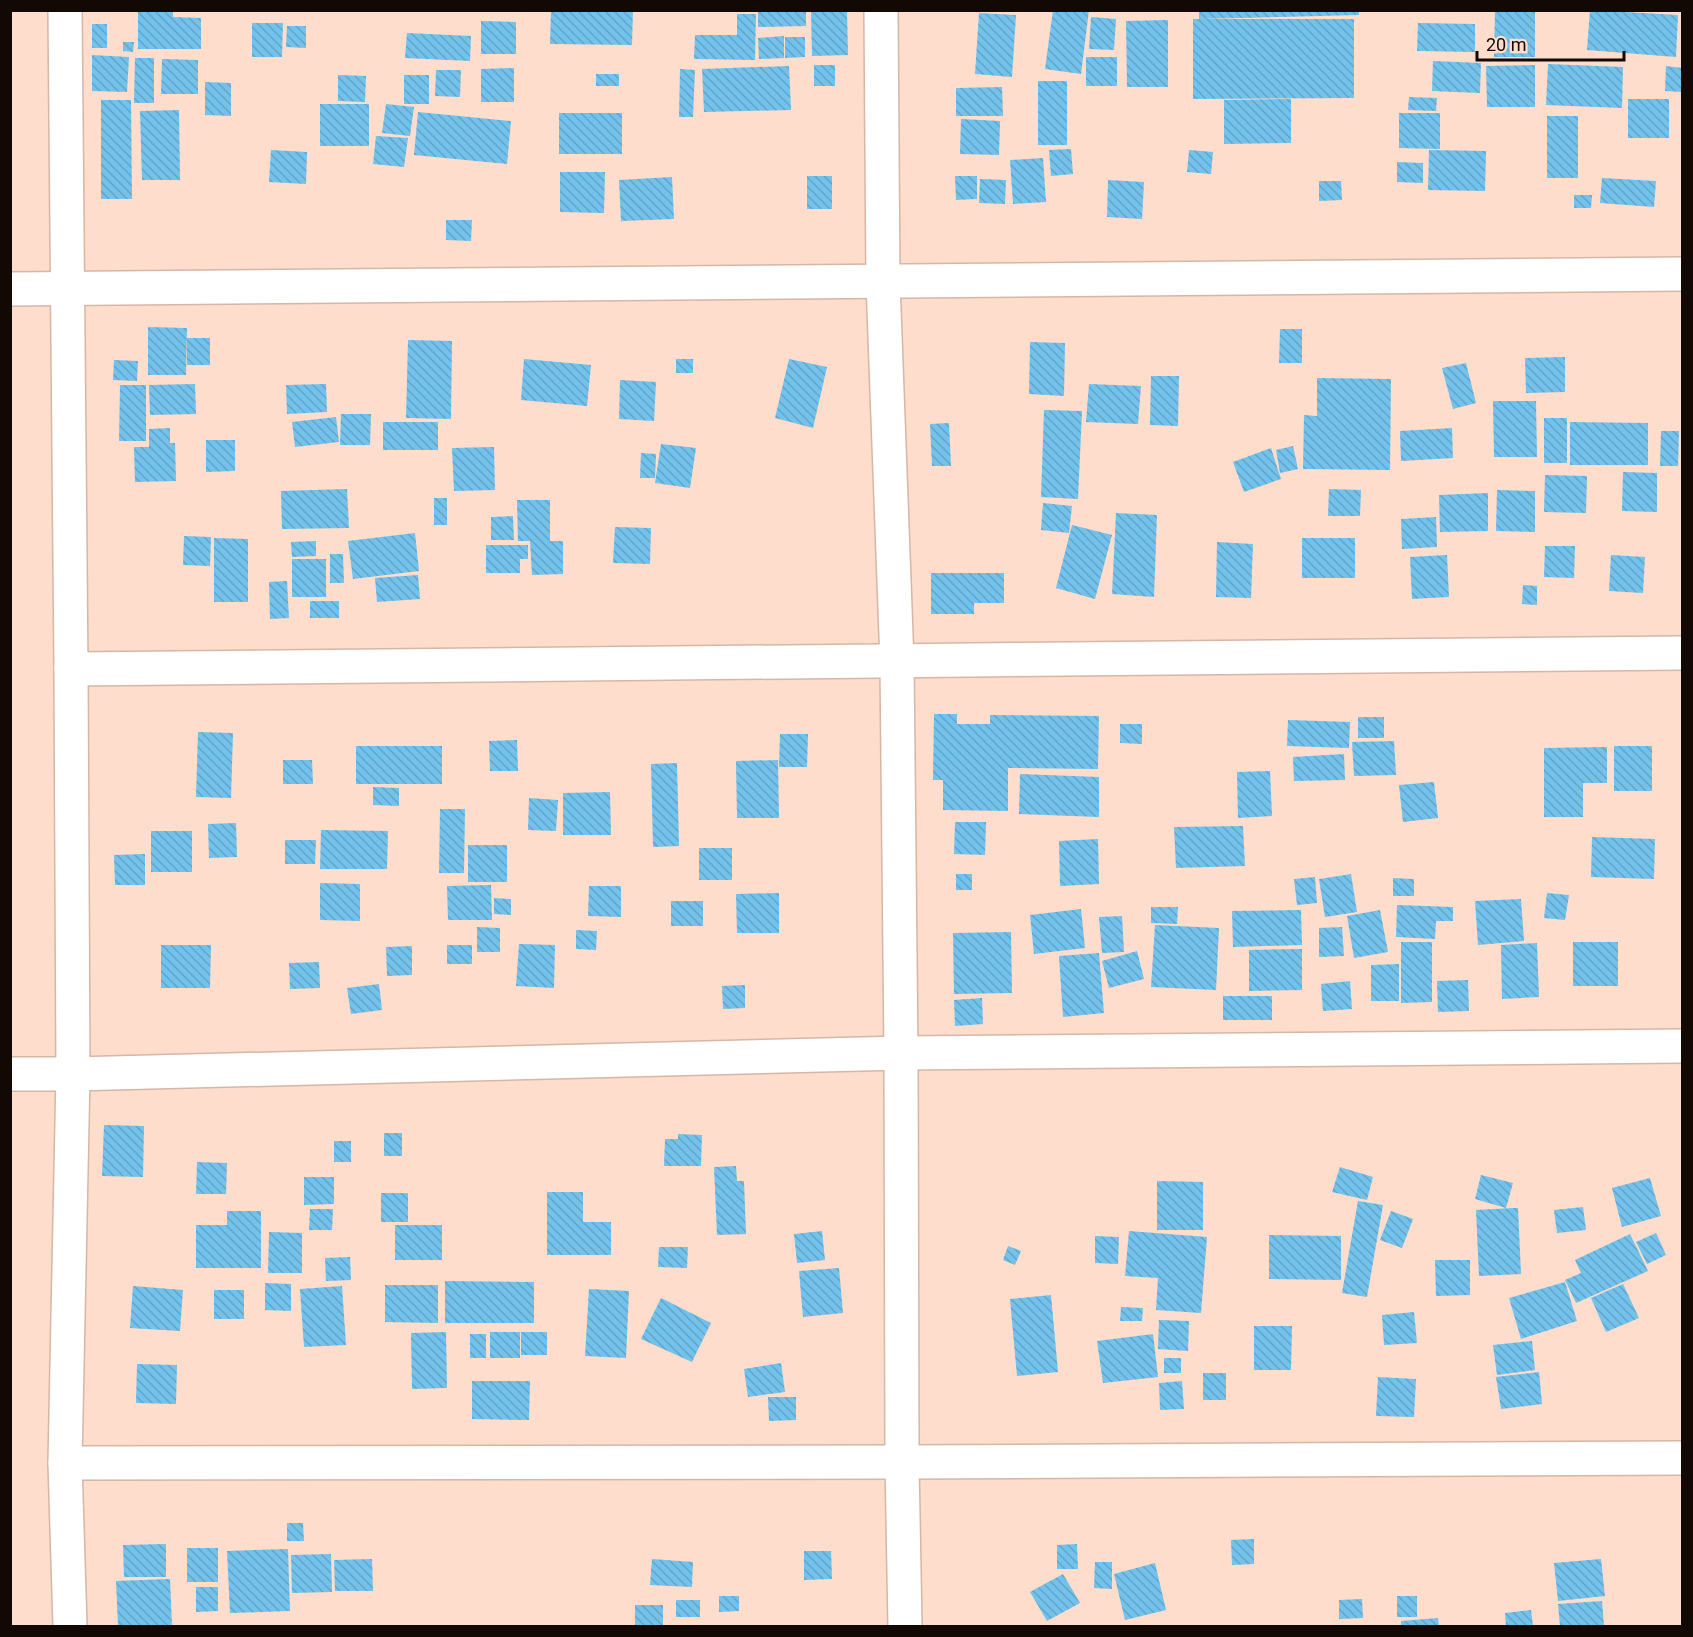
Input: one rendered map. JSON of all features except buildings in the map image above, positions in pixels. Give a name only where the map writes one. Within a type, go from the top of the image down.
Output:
[{"type":"street","points":[[65,10],[73,1074],[65,1463],[70,1626]]},
{"type":"street","points":[[881,10],[883,282],[897,662],[905,1626]]},
{"type":"street","points":[[10,289],[1683,274]]},
{"type":"street","points":[[71,669],[1683,653]]},
{"type":"street","points":[[10,1074],[901,1053],[1683,1046]]},
{"type":"street","points":[[65,1463],[1683,1458]]}]
